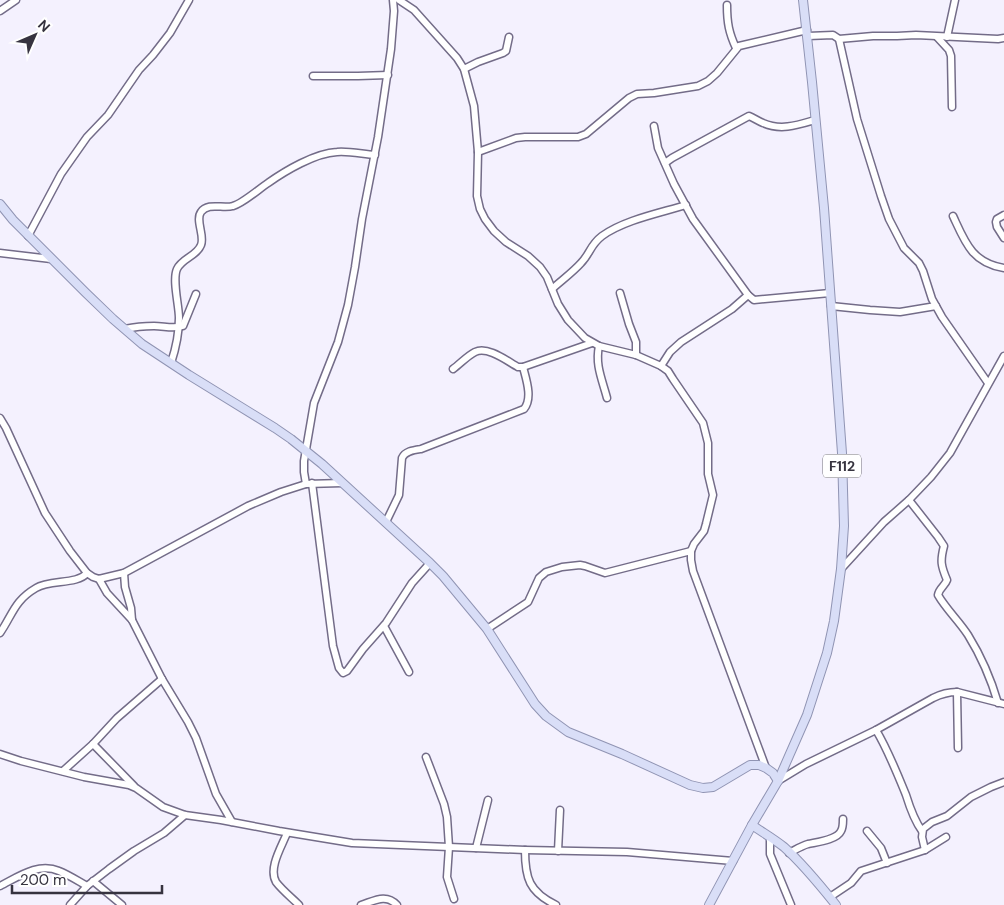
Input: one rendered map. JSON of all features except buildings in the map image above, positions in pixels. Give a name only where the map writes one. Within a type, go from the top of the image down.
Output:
[{"type":"main road","name":"F112","points":[[708,905],[778,781],[807,716],[827,653],[834,621],[841,569],[844,495],[830,292],[803,0]]},
{"type":"main road","points":[[0,204],[28,236],[106,313],[142,344],[275,428],[306,451],[430,563],[487,629],[535,704],[546,716],[568,732],[690,785],[703,788],[713,787],[750,765],[759,765],[766,768],[778,781]]},
{"type":"main road","points":[[752,825],[790,853],[836,905]]},
{"type":"street","points":[[0,11],[16,0]]},
{"type":"street","points":[[28,236],[61,174],[87,137],[108,115],[139,70],[170,32],[189,0]]},
{"type":"street","points":[[393,0],[392,49],[348,305],[338,342],[314,403],[304,472],[309,483],[333,646],[339,668],[343,673],[347,671],[363,649],[384,626],[412,583],[430,563]]},
{"type":"street","points":[[947,37],[955,0]]},
{"type":"street","points":[[394,11],[402,2],[414,10],[458,58],[464,69],[474,106],[478,152],[477,196],[485,219],[506,242],[528,256],[540,267],[547,277],[558,304],[568,320],[585,338],[596,344],[636,355],[661,366],[668,372],[703,423],[708,443],[708,474],[713,495],[704,530],[690,551],[690,560],[766,768]]},
{"type":"street","points":[[727,6],[729,34],[736,48]]},
{"type":"street","points":[[478,152],[516,138],[578,137],[586,134],[629,98],[637,94],[698,86],[708,81],[717,73],[736,48],[761,40],[807,33],[833,35],[839,39],[916,35],[1004,38]]},
{"type":"street","points":[[464,69],[506,51],[509,37]]},
{"type":"street","points":[[937,37],[949,50],[951,56],[952,107]]},
{"type":"street","points":[[839,39],[857,119],[889,219],[904,248],[923,271],[942,317],[988,383]]},
{"type":"street","points":[[313,76],[388,74]]},
{"type":"street","points":[[664,163],[749,116],[765,124],[785,128],[815,120]]},
{"type":"street","points":[[654,126],[658,148],[664,163],[693,219],[748,295],[754,300],[830,292]]},
{"type":"street","points":[[171,363],[177,341],[179,319],[176,270],[179,265],[198,251],[201,246],[200,212],[212,206],[234,206],[288,170],[326,153],[375,155]]},
{"type":"street","points":[[552,289],[581,263],[594,243],[603,235],[631,222],[686,206]]},
{"type":"street","points":[[1004,215],[997,219],[996,222],[997,228],[1004,238]]},
{"type":"street","points":[[953,216],[966,245],[982,260],[1004,268]]},
{"type":"street","points":[[0,253],[51,258]]},
{"type":"street","points":[[620,293],[636,342],[636,355]]},
{"type":"street","points":[[125,329],[156,326],[178,328],[183,326],[196,294]]},
{"type":"street","points":[[661,366],[670,352],[681,342],[732,309],[748,295]]},
{"type":"street","points":[[831,306],[900,312],[936,306]]},
{"type":"street","points":[[453,369],[475,352],[486,350],[518,367],[523,367],[596,344]]},
{"type":"street","points":[[596,344],[597,364],[607,398]]},
{"type":"street","points":[[841,569],[884,522],[931,477],[950,453],[1004,356]]},
{"type":"street","points":[[386,522],[399,495],[402,458],[404,454],[524,409],[527,405],[528,394],[523,367]]},
{"type":"street","points":[[0,418],[45,513],[87,573],[99,579],[124,574],[248,506],[282,492],[309,483],[342,483]]},
{"type":"street","points":[[909,500],[944,546],[941,566],[947,580],[938,594],[968,634],[1001,703]]},
{"type":"street","points":[[487,629],[528,602],[538,578],[546,572],[562,567],[580,565],[605,573],[690,551]]},
{"type":"street","points":[[0,633],[16,604],[38,586],[81,578],[87,573]]},
{"type":"street","points":[[124,574],[125,587],[132,608],[132,620]]},
{"type":"street","points":[[99,579],[107,592],[132,620],[162,679],[196,738],[216,794],[232,822]]},
{"type":"street","points":[[384,626],[409,672]]},
{"type":"street","points":[[63,771],[93,744],[117,718],[162,679]]},
{"type":"street","points":[[778,781],[806,764],[876,730],[933,698],[950,692],[1001,703]]},
{"type":"street","points":[[957,692],[958,748]]},
{"type":"street","points":[[876,730],[886,749],[912,813],[922,831],[925,850]]},
{"type":"street","points":[[93,744],[136,788],[163,807],[185,816],[232,822],[352,843],[627,852],[733,861]]},
{"type":"street","points":[[0,754],[21,761],[136,788]]},
{"type":"street","points":[[426,757],[444,804],[448,823],[447,877],[454,899]]},
{"type":"street","points":[[922,831],[928,825],[947,816],[971,797],[991,786],[1004,782]]},
{"type":"street","points":[[476,848],[488,800]]},
{"type":"street","points":[[558,851],[560,810]]},
{"type":"street","points":[[70,905],[93,881],[185,816]]},
{"type":"street","points":[[790,853],[807,844],[817,843],[837,836],[841,832],[843,819]]},
{"type":"street","points":[[867,831],[881,848],[886,863]]},
{"type":"street","points":[[287,832],[273,867],[273,875],[277,882],[299,905]]},
{"type":"street","points":[[770,837],[770,854],[791,905]]},
{"type":"street","points":[[830,897],[851,883],[861,872],[925,850],[946,838]]},
{"type":"street","points":[[526,850],[526,875],[536,891],[544,899],[556,905]]},
{"type":"street","points":[[0,886],[42,867],[59,871],[87,886]]},
{"type":"street","points":[[93,881],[122,905]]},
{"type":"street","points":[[361,905],[384,898],[393,900],[397,905]]}]
